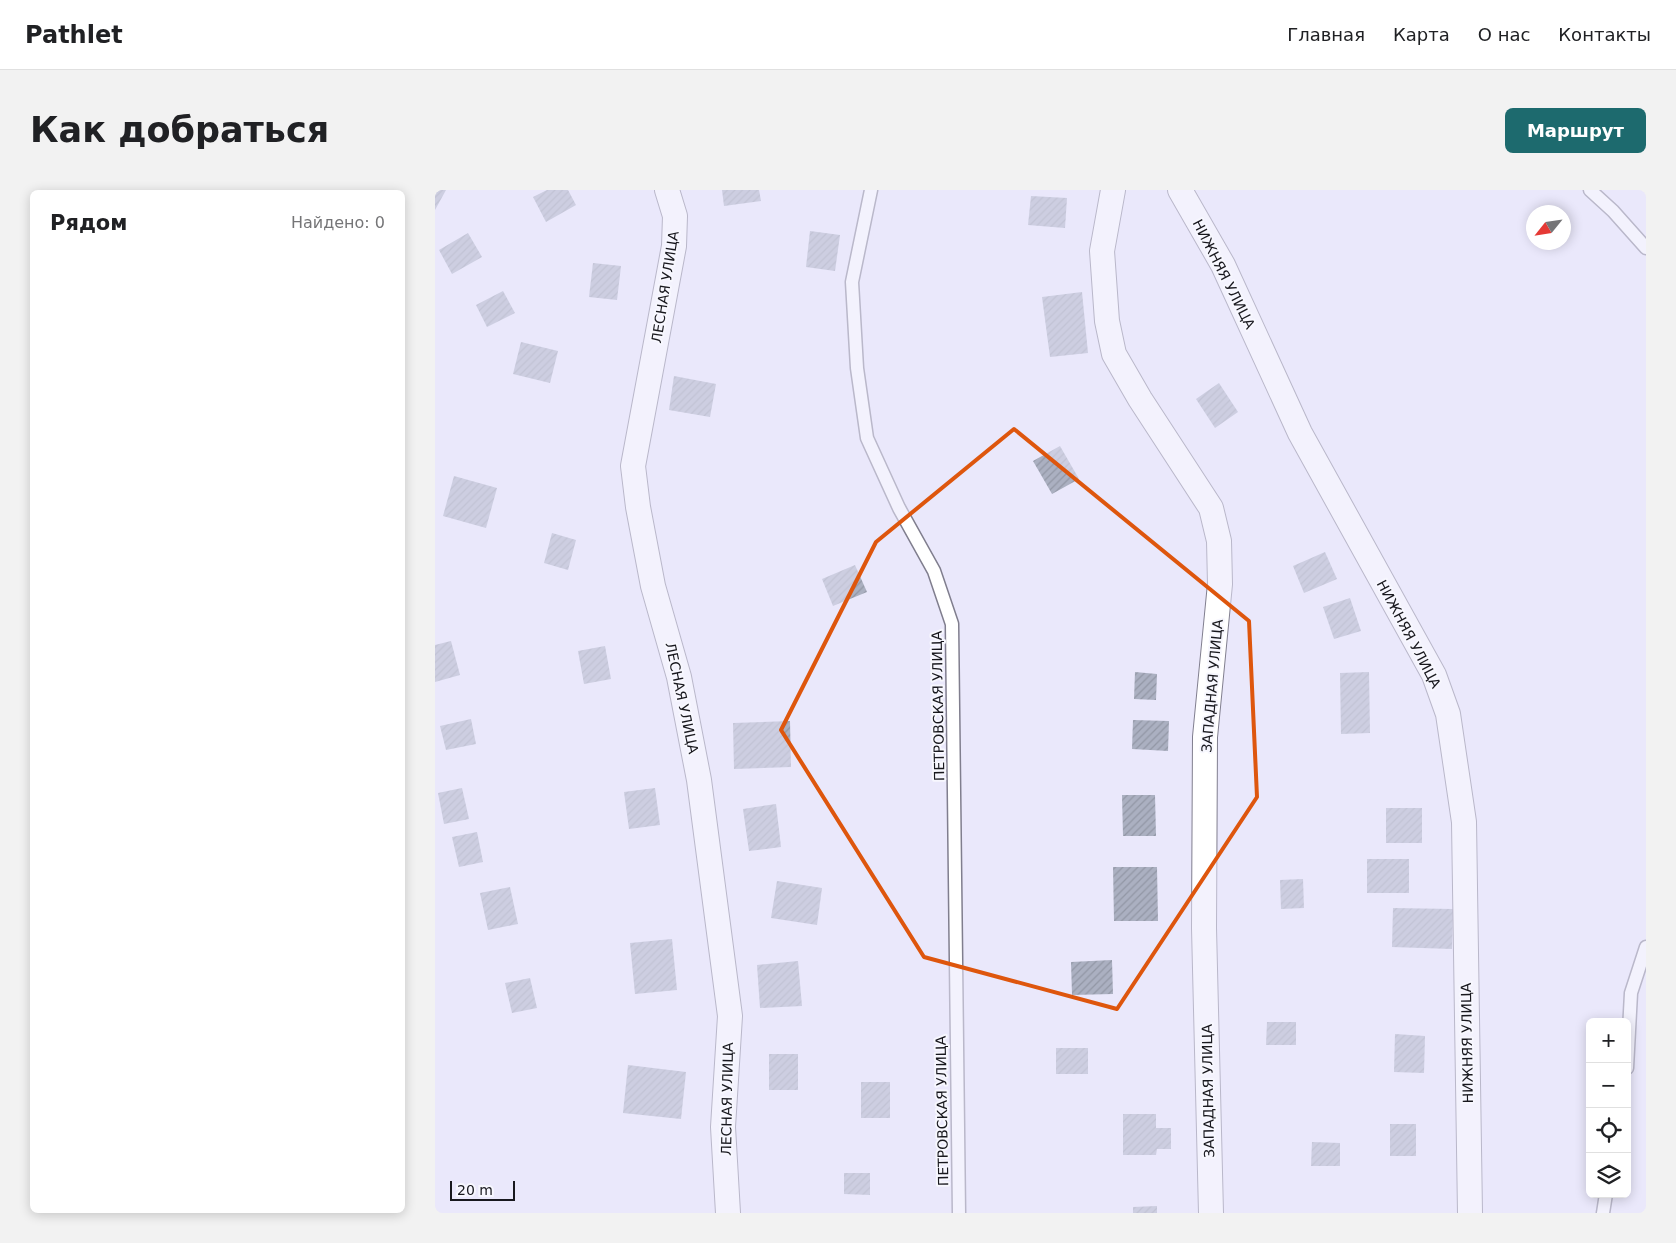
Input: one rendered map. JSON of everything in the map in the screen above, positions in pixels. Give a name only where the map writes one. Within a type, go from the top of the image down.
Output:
[{"type":"street","name":"ЛЕСНАЯ УЛИЦА","points":[[667,190],[675,216],[674,246],[633,466],[637,507],[653,586],[679,677],[699,780],[728,1006],[723,1127],[728,1213]]},
{"type":"street","name":"ЗАПАДНАЯ УЛИЦА","points":[[1113,190],[1102,250],[1107,321],[1114,354],[1140,399],[1211,508],[1219,541],[1220,584],[1205,737],[1204,928],[1211,1213]]},
{"type":"street","name":"НИЖНЯЯ УЛИЦА","points":[[1180,190],[1223,264],[1300,432],[1434,676],[1448,714],[1463,822],[1470,1213]]},
{"type":"lane","name":"ПЕТРОВСКАЯ УЛИЦА","points":[[871,190],[852,282],[857,368],[867,438],[899,508],[934,572],[953,624],[959,1213]]},
{"type":"lane","points":[[1589,190],[1613,210],[1646,248]]},
{"type":"lane","points":[[1627,1063],[1631,993],[1646,947]]},
{"type":"lane","points":[[1603,1213],[1605,1198]]},
{"type":"highlighted area","points":[[1014,429],[1249,621],[1257,797],[1117,1009],[924,957],[781,730],[876,542]]},
{"type":"building","points":[[435,190],[446,190],[435,210]]},
{"type":"building","points":[[547,190],[568,190],[576,205],[546,222],[533,197]]},
{"type":"building","points":[[722,190],[759,190],[761,201],[724,206]]},
{"type":"building","points":[[1031,196],[1067,198],[1065,228],[1028,225]]},
{"type":"building","points":[[810,231],[840,235],[835,271],[806,267]]},
{"type":"building","points":[[468,233],[482,257],[452,274],[439,250]]},
{"type":"building","points":[[593,263],[621,266],[617,300],[589,297]]},
{"type":"building","points":[[503,291],[515,313],[487,327],[476,305]]},
{"type":"building","points":[[1082,292],[1088,353],[1050,357],[1042,297]]},
{"type":"building","points":[[521,342],[558,351],[550,383],[513,374]]},
{"type":"building","points":[[674,376],[716,384],[710,417],[669,410]]},
{"type":"building","points":[[1219,383],[1238,412],[1215,428],[1196,399]]},
{"type":"building","points":[[1060,446],[1079,479],[1052,494],[1033,461]]},
{"type":"building","points":[[454,476],[497,488],[486,528],[443,516]]},
{"type":"building","points":[[552,533],[576,540],[568,570],[544,563]]},
{"type":"building","points":[[1325,552],[1337,579],[1304,593],[1293,566]]},
{"type":"building","points":[[855,565],[867,592],[833,606],[822,579]]},
{"type":"building","points":[[1350,598],[1361,631],[1334,639],[1323,607]]},
{"type":"building","points":[[451,641],[460,675],[435,682],[435,645]]},
{"type":"building","points":[[605,646],[611,679],[584,684],[578,651]]},
{"type":"building","points":[[1135,672],[1157,674],[1156,700],[1134,699]]},
{"type":"building","points":[[1369,672],[1370,733],[1341,734],[1340,673]]},
{"type":"building","points":[[471,719],[476,744],[446,750],[440,726]]},
{"type":"building","points":[[1133,720],[1169,721],[1168,751],[1132,749]]},
{"type":"building","points":[[790,721],[791,767],[734,769],[733,723]]},
{"type":"building","points":[[462,788],[469,819],[444,824],[438,793]]},
{"type":"building","points":[[655,788],[660,825],[629,829],[624,792]]},
{"type":"building","points":[[1122,795],[1155,795],[1156,836],[1123,836]]},
{"type":"building","points":[[776,804],[781,847],[749,851],[743,809]]},
{"type":"building","points":[[1386,808],[1422,808],[1422,843],[1386,843]]},
{"type":"building","points":[[477,832],[483,862],[459,867],[452,837]]},
{"type":"building","points":[[1367,859],[1409,859],[1409,893],[1367,893]]},
{"type":"building","points":[[1113,867],[1157,867],[1158,921],[1114,921]]},
{"type":"building","points":[[1303,879],[1304,908],[1281,909],[1280,880]]},
{"type":"building","points":[[777,881],[822,888],[817,925],[771,918]]},
{"type":"building","points":[[510,887],[518,924],[488,930],[480,893]]},
{"type":"building","points":[[1393,908],[1453,909],[1452,949],[1392,947]]},
{"type":"building","points":[[672,939],[677,990],[635,994],[630,943]]},
{"type":"building","points":[[1112,960],[1113,994],[1072,995],[1071,962]]},
{"type":"building","points":[[798,961],[802,1006],[760,1008],[757,965]]},
{"type":"building","points":[[530,978],[537,1008],[512,1013],[505,983]]},
{"type":"building","points":[[1267,1022],[1296,1022],[1296,1045],[1266,1045]]},
{"type":"building","points":[[1395,1034],[1425,1036],[1424,1073],[1394,1072]]},
{"type":"building","points":[[1056,1048],[1088,1048],[1088,1074],[1056,1074]]},
{"type":"building","points":[[769,1054],[798,1054],[798,1090],[769,1090]]},
{"type":"building","points":[[628,1065],[686,1072],[681,1119],[623,1113]]},
{"type":"building","points":[[861,1082],[890,1082],[890,1118],[861,1118]]},
{"type":"building","points":[[1123,1114],[1156,1114],[1156,1128],[1171,1128],[1171,1149],[1157,1149],[1156,1155],[1123,1155]]},
{"type":"building","points":[[1390,1124],[1416,1124],[1416,1156],[1390,1156]]},
{"type":"building","points":[[1312,1142],[1340,1143],[1340,1166],[1311,1166]]},
{"type":"building","points":[[844,1173],[870,1173],[870,1195],[844,1194]]},
{"type":"building","points":[[1157,1206],[1157,1213],[1133,1213],[1133,1207]]}]
